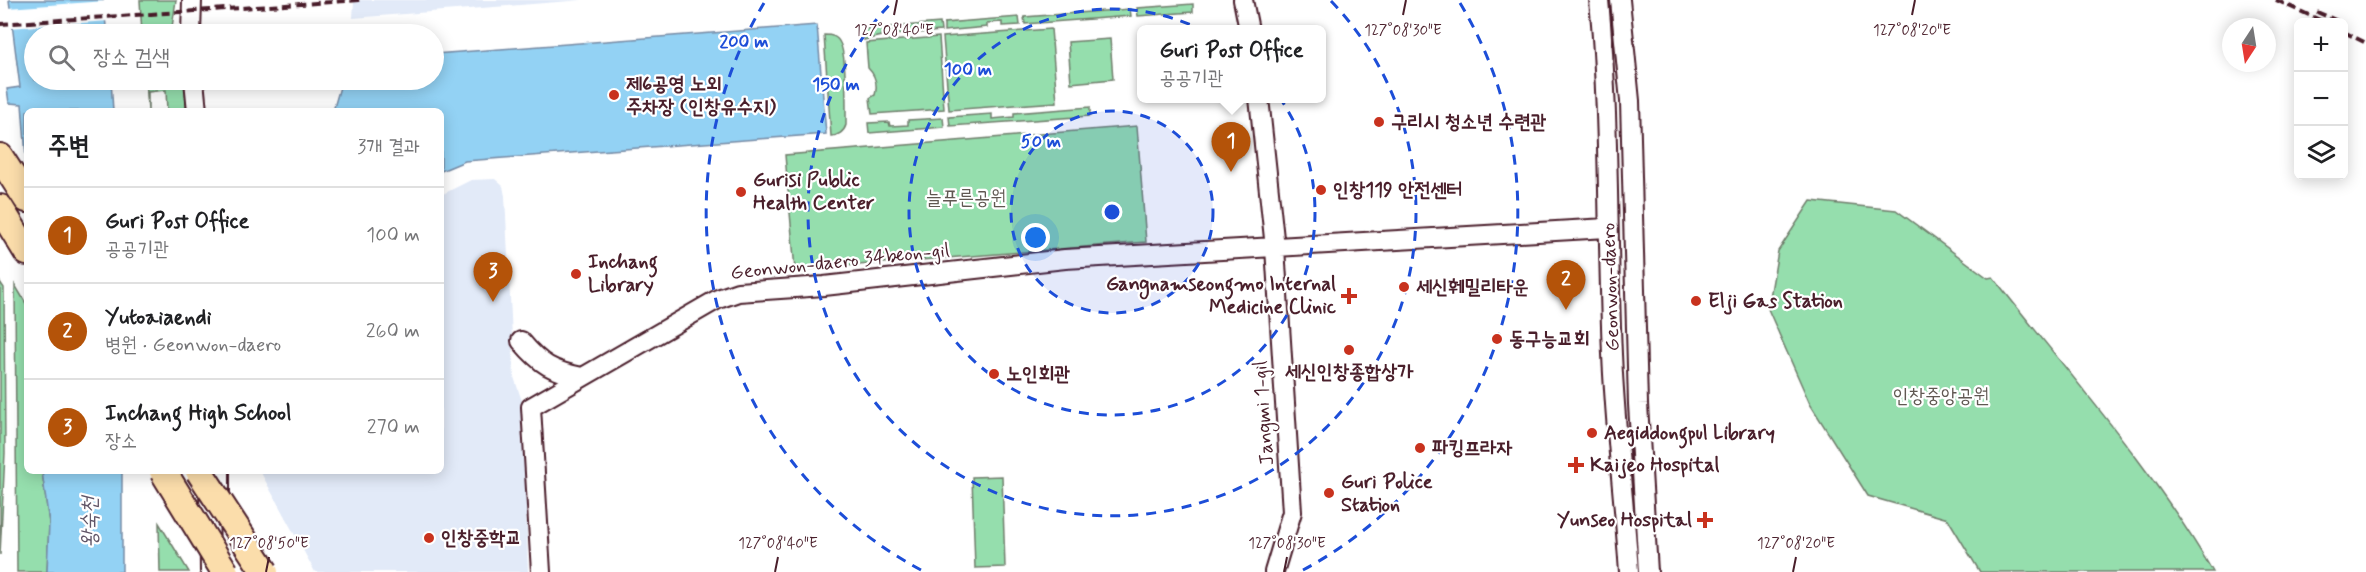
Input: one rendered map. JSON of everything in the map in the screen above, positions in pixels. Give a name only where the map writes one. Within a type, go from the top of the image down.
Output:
[{"type":"highway","points":[[0,157],[24,194]]},
{"type":"highway","points":[[0,208],[24,247]]},
{"type":"highway","points":[[165,474],[225,572]]},
{"type":"highway","points":[[202,474],[265,572]]},
{"type":"street","points":[[191,24],[192,0]]},
{"type":"street","points":[[1243,0],[1249,25]]},
{"type":"street","name":"Geonwon-daero","points":[[1599,0],[1608,152],[1607,228],[1612,357],[1629,572]]},
{"type":"street","name":"Geonwon-daero","points":[[1620,0],[1629,101],[1638,404],[1648,572]]},
{"type":"street","points":[[195,90],[197,108]]},
{"type":"street","points":[[1258,103],[1275,249]]},
{"type":"street","name":"Geonwon-daero 34beon-gil","points":[[541,572],[531,407],[718,299],[738,292],[824,286],[1065,259],[1275,249],[1607,228]]},
{"type":"street","name":"Jangmi 1-gil","points":[[1274,572],[1292,512],[1275,249]]},
{"type":"street","points":[[521,341],[543,365],[564,374],[582,377]]},
{"type":"street","points":[[209,474],[210,572]]},
{"type":"street","points":[[219,572],[220,474]]},
{"type":"shaded area","points":[[354,0],[583,0],[353,18]]},
{"type":"shaded area","points":[[495,179],[503,186],[505,196],[514,377],[523,404],[528,572],[315,572],[262,474],[444,474],[444,194],[471,180]]},
{"type":"green space","points":[[140,0],[176,0],[172,24],[141,24]]},
{"type":"green space","points":[[1193,4],[1193,12],[1138,16],[1137,8]]},
{"type":"green space","points":[[1130,9],[1131,16],[1025,24],[1024,17]]},
{"type":"green space","points":[[1019,17],[1020,25],[1002,26],[1002,22],[987,23],[987,27],[944,31],[944,23]]},
{"type":"green space","points":[[940,23],[941,31],[893,35],[892,32],[882,32],[881,36],[864,40],[864,29]]},
{"type":"green space","points":[[1051,29],[1057,102],[949,110],[943,37]]},
{"type":"green space","points":[[824,35],[834,36],[839,41],[845,70],[846,125],[842,132],[834,136],[831,136]]},
{"type":"green space","points":[[939,37],[944,109],[872,114],[870,98],[875,95],[876,84],[875,77],[868,68],[866,43]]},
{"type":"green space","points":[[1110,39],[1113,79],[1071,83],[1068,42]]},
{"type":"green space","points":[[147,90],[166,90],[148,92],[148,108]]},
{"type":"green space","points":[[166,90],[185,90],[186,108],[167,108]]},
{"type":"green space","points":[[1090,107],[1090,116],[950,126],[949,117],[992,114],[992,119],[1014,117],[1014,113]]},
{"type":"green space","points":[[943,118],[944,127],[869,133],[868,123],[889,122],[890,126],[908,125],[908,120]]},
{"type":"green space","name":"늘푸른공원","points":[[1137,126],[1146,242],[795,270],[785,155]]},
{"type":"green space","name":"인창중앙공원","points":[[1811,201],[1896,210],[1988,278],[1993,277],[2137,458],[2164,495],[2213,572],[1980,572],[1948,519],[1868,496],[1810,404],[1768,309],[1778,251]]},
{"type":"green space","points":[[0,282],[4,288],[5,453],[0,555]]},
{"type":"green space","points":[[15,285],[24,300],[24,474],[42,474],[49,523],[47,572],[17,572]]},
{"type":"green space","points":[[1002,476],[1005,567],[975,568],[972,477]]},
{"type":"green space","points":[[159,523],[189,572],[160,572]]},
{"type":"water","points":[[9,0],[103,0],[106,24],[24,24],[24,90],[112,90],[113,108],[24,108],[24,131],[22,104],[9,103],[7,89],[20,87]]},
{"type":"water","name":"제6공영 노외 주차장 (인창유수지)","points":[[817,25],[826,134],[465,161],[444,170],[444,108],[334,108],[339,90],[444,90],[444,53]]},
{"type":"water","name":"왕숙천","points":[[42,474],[122,474],[122,572],[47,572],[49,523]]},
{"type":"pier","points":[[106,1],[109,21],[24,24],[24,27],[9,28],[7,8]]},
{"type":"railway","points":[[0,24],[361,0]]},
{"type":"railway","points":[[2276,0],[2315,18]]},
{"type":"railway","points":[[2317,12],[2331,18]]},
{"type":"railway","points":[[2348,34],[2366,43]]},
{"type":"place","name":"제6공영 노외 주차장 (인창유수지)","points":[[614,95]]},
{"type":"place","name":"구리시 청소년 수련관","points":[[1379,122]]},
{"type":"place","name":"Guri Post Office","points":[[1231,172]]},
{"type":"place","name":"인창119 안전센터","points":[[1321,190]]},
{"type":"place","name":"Gurisi Public Health Center","points":[[741,192]]},
{"type":"place","name":"Inchang Library","points":[[576,274]]},
{"type":"place","name":"세신훼밀리타운","points":[[1404,287]]},
{"type":"place","name":"Gangnamseongmo Internal Medicine Clinic","points":[[1349,296]]},
{"type":"place","name":"Elji Gas Station","points":[[1696,301]]},
{"type":"place","name":"Inchang High School","points":[[493,302]]},
{"type":"place","name":"Yutoaiaendi","points":[[1566,310]]},
{"type":"place","name":"동구능교회","points":[[1497,339]]},
{"type":"place","name":"세신인창종합상가","points":[[1349,350]]},
{"type":"place","name":"노인회관","points":[[994,374]]},
{"type":"place","name":"Aegiddongpul Library","points":[[1592,433]]},
{"type":"place","name":"파킹프라자","points":[[1420,448]]},
{"type":"place","name":"Kaijeo Hospital","points":[[1576,465]]},
{"type":"place","name":"Guri Police Station","points":[[1329,493]]},
{"type":"place","name":"Yunseo Hospital","points":[[1705,520]]},
{"type":"place","name":"인창중학교","points":[[429,538]]}]
